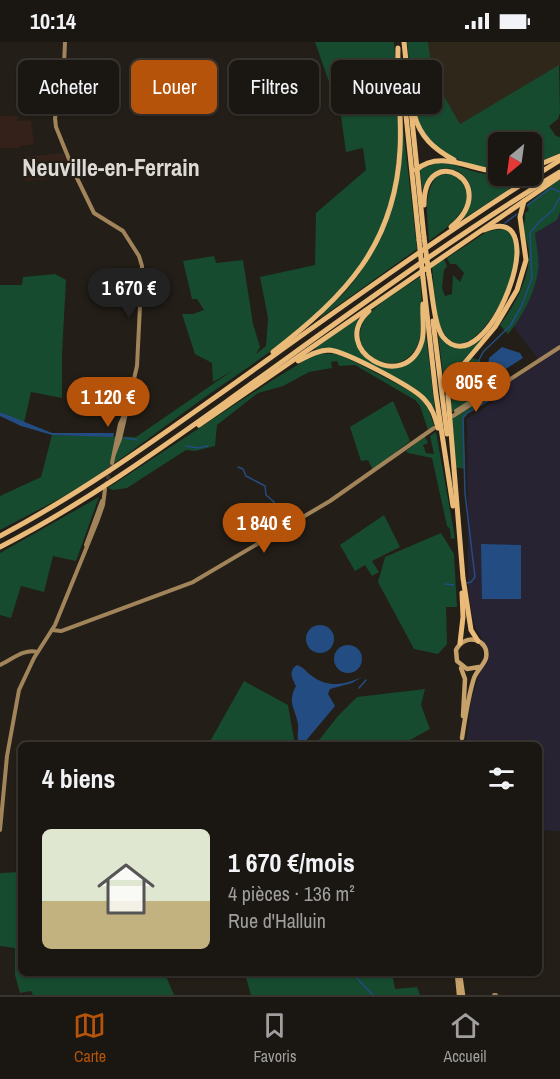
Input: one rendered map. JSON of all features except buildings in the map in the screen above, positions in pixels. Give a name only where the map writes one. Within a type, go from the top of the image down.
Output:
[{"type":"highway","points":[[404,42],[406,60]]},
{"type":"highway","points":[[398,45],[413,189],[422,238]]},
{"type":"highway","points":[[237,382],[336,299],[365,262],[380,235],[392,202],[399,157],[401,124],[398,45]]},
{"type":"highway","points":[[412,114],[436,395],[458,542],[463,608],[460,643]]},
{"type":"highway","points":[[414,114],[418,127],[426,140],[443,154],[466,166]]},
{"type":"highway","points":[[542,163],[560,156]]},
{"type":"highway","points":[[413,189],[414,174],[417,169],[444,160],[488,170]]},
{"type":"highway","points":[[0,536],[102,476],[434,243],[560,160]]},
{"type":"highway","points":[[422,238],[426,225],[424,193],[428,182],[440,172],[447,170],[457,173],[467,184],[469,202],[460,218],[434,243]]},
{"type":"highway","points":[[180,436],[185,435],[281,370],[560,174]]},
{"type":"highway","points":[[0,547],[60,514],[180,436],[446,247],[560,174]]},
{"type":"highway","points":[[452,462],[449,390],[460,368],[504,314],[520,283],[526,255],[520,217],[524,201]]},
{"type":"highway","points":[[426,277],[441,335],[448,342],[457,346],[468,345],[476,340],[491,325],[510,296],[521,262],[521,244],[514,232],[500,227],[485,230],[457,246]]},
{"type":"highway","points":[[426,277],[452,462],[470,625],[472,634],[478,641]]},
{"type":"highway","points":[[408,280],[366,314],[360,324],[358,337],[362,350],[371,360],[383,366],[406,362],[414,356],[420,345],[424,327],[426,277]]},
{"type":"highway","points":[[281,370],[314,353],[332,351],[345,355],[416,391],[427,402],[434,415],[450,484]]},
{"type":"main road","points":[[65,42],[63,88],[55,125],[94,213],[120,229],[140,258],[142,276],[136,369],[120,442],[112,463]]},
{"type":"main road","points":[[454,414],[560,346]]},
{"type":"main road","points":[[52,630],[59,632],[193,582],[330,501],[434,428]]},
{"type":"main road","points":[[0,830],[6,756],[21,683],[55,624],[101,512],[105,489],[80,562]]},
{"type":"main road","points":[[55,624],[67,628]]},
{"type":"main road","points":[[462,738],[465,677],[455,654],[460,643],[467,639],[478,641],[486,653],[470,694],[462,742]]},
{"type":"main road","points":[[0,665],[28,651],[37,652]]},
{"type":"main road","points":[[18,656],[26,655],[34,658]]},
{"type":"main road","points":[[460,665],[469,670],[479,668]]},
{"type":"main road","points":[[458,976],[461,995]]},
{"type":"shaded area","points":[[428,42],[560,42],[560,66],[460,124],[442,93],[442,60],[431,60]]},
{"type":"shaded area","points":[[0,116],[17,116],[17,121],[31,120],[34,144],[20,146],[20,148],[0,148]]},
{"type":"shaded area","points":[[63,153],[68,163],[67,169],[45,170],[46,179],[27,181],[24,179],[22,157]]},
{"type":"shaded area","points":[[560,212],[560,831],[542,830],[542,742],[466,742],[471,701],[479,675],[490,654],[474,625],[468,589],[467,419],[493,402],[494,391],[541,363],[514,327],[530,297],[538,270],[535,233],[557,220]]},
{"type":"green space","points":[[315,42],[394,42],[395,60],[331,60],[331,88]]},
{"type":"green space","points":[[407,42],[428,42],[431,60],[409,60]]},
{"type":"green space","points":[[559,65],[560,113],[558,119],[549,126],[556,136],[560,137],[560,153],[542,160],[542,132],[488,132],[488,167],[467,163],[439,149],[431,142],[424,134],[417,114],[442,114],[442,93],[460,124]]},
{"type":"green space","points":[[340,114],[398,114],[396,161],[388,208],[365,259],[345,285],[322,309],[271,351],[95,477],[0,530],[0,496],[41,477],[52,435],[136,437],[232,371],[213,382],[212,363],[195,354],[182,314],[193,314],[204,310],[197,299],[192,299],[183,261],[214,256],[216,263],[243,260],[253,324],[260,347],[256,354],[266,346],[268,318],[260,277],[315,265],[316,213],[366,170],[363,148],[346,152]]},
{"type":"green space","points":[[403,127],[417,249],[319,319],[363,268],[383,231],[396,191]]},
{"type":"green space","points":[[441,162],[488,174],[488,186],[514,186],[463,219],[471,196],[470,186],[464,176],[454,169],[442,169],[430,177],[422,189],[420,169]]},
{"type":"green space","points":[[450,173],[461,182],[466,191],[467,200],[456,218],[429,241],[427,207],[429,191],[437,176]]},
{"type":"green space","points":[[560,179],[560,212],[557,220],[535,233],[539,262],[534,287],[527,304],[508,334],[500,325],[520,292],[528,264],[529,251],[524,227],[525,213],[529,210],[526,205]]},
{"type":"green space","points":[[503,229],[514,237],[520,250],[513,278],[504,297],[481,331],[469,341],[456,343],[445,335],[439,321],[432,267],[444,259],[447,266],[444,270],[442,288],[445,296],[452,294],[453,275],[460,282],[464,273],[456,264],[450,264],[447,258],[488,231]]},
{"type":"green space","points":[[55,274],[66,280],[62,398],[31,392],[24,423],[0,412],[0,285],[22,285],[23,277]]},
{"type":"green space","points":[[420,277],[422,317],[419,341],[412,354],[402,361],[391,363],[379,361],[363,346],[360,335],[363,323],[373,310]]},
{"type":"green space","points":[[357,319],[359,322],[357,330],[363,355],[376,365],[384,367],[399,367],[413,360],[419,353],[426,335],[435,410],[423,395],[341,351],[316,350],[315,348]]},
{"type":"green space","points":[[438,334],[460,348],[471,346],[484,337],[464,360],[446,398]]},
{"type":"green space","points":[[321,353],[345,357],[407,389],[427,406],[434,425],[428,430],[420,406],[415,400],[355,365],[339,366],[337,361],[331,362],[332,368],[309,372],[283,386],[258,393],[217,425],[215,446],[195,451],[186,450],[127,488],[113,490],[108,488],[271,381]]},
{"type":"green space","points":[[472,358],[479,360],[486,388],[451,413],[456,383]]},
{"type":"green space","points":[[487,395],[488,400],[467,412],[463,418],[465,469],[455,467],[451,418]]},
{"type":"green space","points":[[393,401],[410,441],[373,470],[368,460],[361,461],[350,427]]},
{"type":"green space","points":[[436,432],[455,538],[451,539],[432,458],[406,451],[425,437],[428,443],[423,445],[426,453],[434,454],[430,436]]},
{"type":"green space","points":[[99,497],[76,561],[53,556],[44,592],[21,586],[11,618],[0,615],[0,553]]},
{"type":"green space","points":[[384,515],[400,547],[372,561],[379,572],[372,576],[365,565],[355,571],[340,545]]},
{"type":"green space","points":[[441,533],[454,554],[457,607],[446,607],[447,644],[438,654],[414,649],[378,582],[385,557]]},
{"type":"green space","points":[[244,681],[288,705],[294,742],[210,742]]},
{"type":"green space","points":[[425,689],[421,705],[430,729],[406,742],[317,742],[357,697]]},
{"type":"green space","points":[[18,872],[18,976],[166,976],[174,995],[33,995],[31,991],[20,993],[15,975],[15,948],[0,946],[0,873]]},
{"type":"green space","points":[[246,976],[392,976],[395,989],[417,987],[420,995],[251,995]]},
{"type":"water","points":[[502,347],[520,353],[523,358],[501,372],[499,370],[492,373],[488,365],[489,358]]},
{"type":"water","points":[[0,412],[52,433],[114,433],[113,437],[52,435],[21,426],[0,416]]},
{"type":"water","points":[[481,544],[521,545],[521,599],[482,599]]},
{"type":"water","points":[[320,625],[330,629],[334,639],[330,649],[320,653],[310,649],[306,639],[310,629]]},
{"type":"water","points":[[348,645],[358,649],[362,659],[358,669],[348,673],[338,669],[334,659],[338,649]]},
{"type":"water","points":[[297,665],[302,667],[318,680],[330,684],[349,682],[362,677],[352,683],[330,689],[328,694],[335,706],[305,742],[298,740],[298,724],[292,701],[296,686],[292,677],[294,667]]},
{"type":"waterway","points":[[528,205],[551,188],[560,192]]},
{"type":"waterway","points":[[486,388],[479,360],[483,352],[510,326],[521,307],[532,278],[530,233],[553,210],[560,197]]},
{"type":"waterway","points":[[505,223],[517,214]]},
{"type":"waterway","points":[[467,583],[475,577],[465,494],[463,418],[467,413],[489,400],[489,396]]},
{"type":"waterway","points":[[125,438],[137,440]]},
{"type":"waterway","points":[[186,446],[198,448],[208,446]]},
{"type":"waterway","points":[[238,467],[243,469],[246,476],[265,486],[266,495],[280,512],[293,520]]},
{"type":"waterway","points":[[297,527],[300,536]]},
{"type":"waterway","points":[[445,584],[454,585]]},
{"type":"waterway","points":[[359,688],[366,680]]},
{"type":"waterway","points":[[355,976],[373,995]]},
{"type":"tunnel","points":[[106,485],[112,463]]},
{"type":"district","name":"Neuville-en-Ferrain","points":[[111,168]]}]
